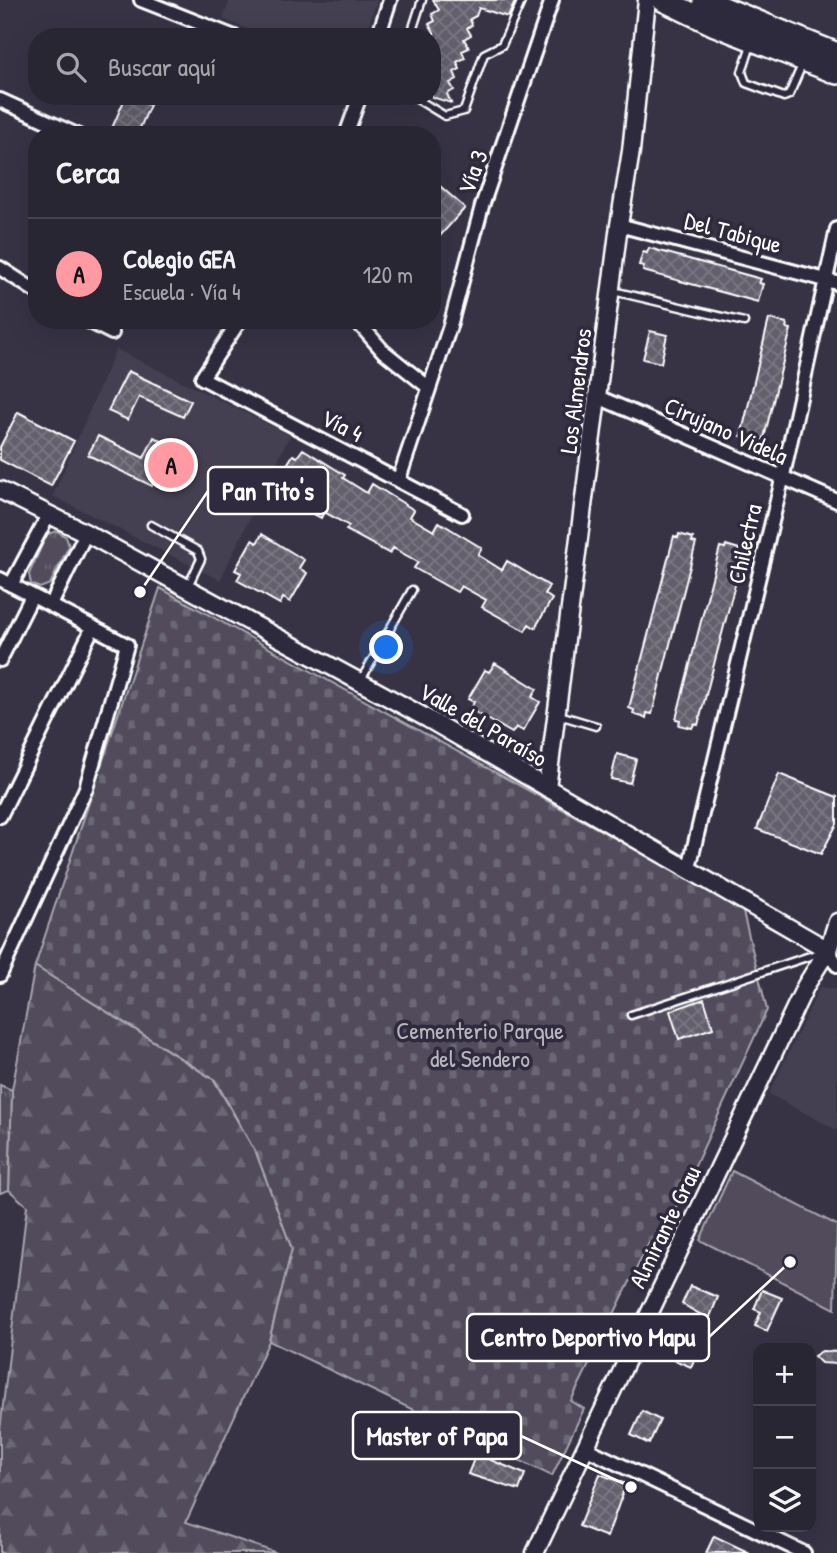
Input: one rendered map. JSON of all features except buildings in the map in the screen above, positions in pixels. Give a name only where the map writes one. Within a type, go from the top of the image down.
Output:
[{"type":"main road","points":[[663,0],[752,40],[837,73]]},
{"type":"main road","points":[[704,0],[837,54]]},
{"type":"street","points":[[141,0],[212,28]]},
{"type":"street","points":[[382,28],[390,0]]},
{"type":"street","name":"Vía 3","points":[[399,479],[450,326],[482,206],[552,0]]},
{"type":"street","name":"Los Almendros","points":[[547,788],[619,225],[631,151],[648,0]]},
{"type":"street","points":[[0,100],[57,126]]},
{"type":"street","points":[[349,126],[357,105]]},
{"type":"street","name":"Del Tabique","points":[[619,225],[831,281]]},
{"type":"street","name":"Chilectra","points":[[689,868],[831,281],[837,229]]},
{"type":"street","points":[[0,268],[28,286]]},
{"type":"street","points":[[106,329],[113,332]]},
{"type":"street","name":"Vía 4","points":[[234,329],[202,378],[462,514]]},
{"type":"street","points":[[364,329],[383,351],[428,387]]},
{"type":"street","name":"Cirujano Videla","points":[[598,397],[782,480],[837,501]]},
{"type":"street","name":"Valle del Paraíso","points":[[0,490],[86,533],[360,683],[689,868],[828,950]]},
{"type":"street","points":[[0,975],[86,788],[127,645],[6,582],[49,514]]},
{"type":"street","points":[[51,605],[86,533]]},
{"type":"street","points":[[0,660],[32,596]]},
{"type":"street","points":[[0,816],[93,627]]},
{"type":"street","name":"Almirante Grau","points":[[535,1553],[806,985],[828,950],[837,922]]},
{"type":"street","points":[[828,950],[837,965]]},
{"type":"street","points":[[585,1448],[804,1553]]},
{"type":"lane","points":[[413,28],[422,0]]},
{"type":"lane","points":[[427,105],[445,116],[464,111],[484,54],[502,45],[522,0]]},
{"type":"lane","points":[[752,40],[742,72],[746,83],[784,97],[789,95],[804,60]]},
{"type":"lane","points":[[611,291],[744,322]]},
{"type":"lane","points":[[151,525],[198,551],[201,559],[187,588]]},
{"type":"lane","points":[[360,683],[412,590]]},
{"type":"lane","points":[[557,715],[596,726]]},
{"type":"lane","points":[[631,1015],[828,950]]},
{"type":"shaded area","points":[[230,0],[377,0],[368,28],[245,28],[223,19]]},
{"type":"shaded area","points":[[116,349],[290,435],[220,580],[53,496]]},
{"type":"shaded area","points":[[820,987],[837,989],[837,1130],[769,1094]]},
{"type":"green space","points":[[57,531],[66,537],[69,546],[50,584],[40,588],[31,584],[29,574],[47,534]]},
{"type":"green space","name":"Cementerio Parque del Sendero","points":[[160,588],[742,908],[767,1010],[658,1246],[649,1243],[571,1401],[584,1409],[552,1476],[269,1341],[292,1249],[257,1155],[215,1080],[35,966]]},
{"type":"green space","points":[[35,966],[214,1080],[257,1155],[292,1249],[269,1341],[186,1522],[277,1553],[0,1553],[0,1430],[27,1206],[9,1190],[12,1090]]},
{"type":"green space","points":[[0,1085],[12,1090],[9,1190],[0,1193]]},
{"type":"green space","points":[[732,1171],[837,1225],[835,1309],[700,1240]]},
{"type":"place","name":"Colegio GEA","points":[[171,465]]},
{"type":"place","name":"Pan Tito's","points":[[140,592]]},
{"type":"place","name":"Centro Deportivo Mapu","points":[[790,1262]]},
{"type":"place","name":"Master of Papa","points":[[631,1487]]}]
